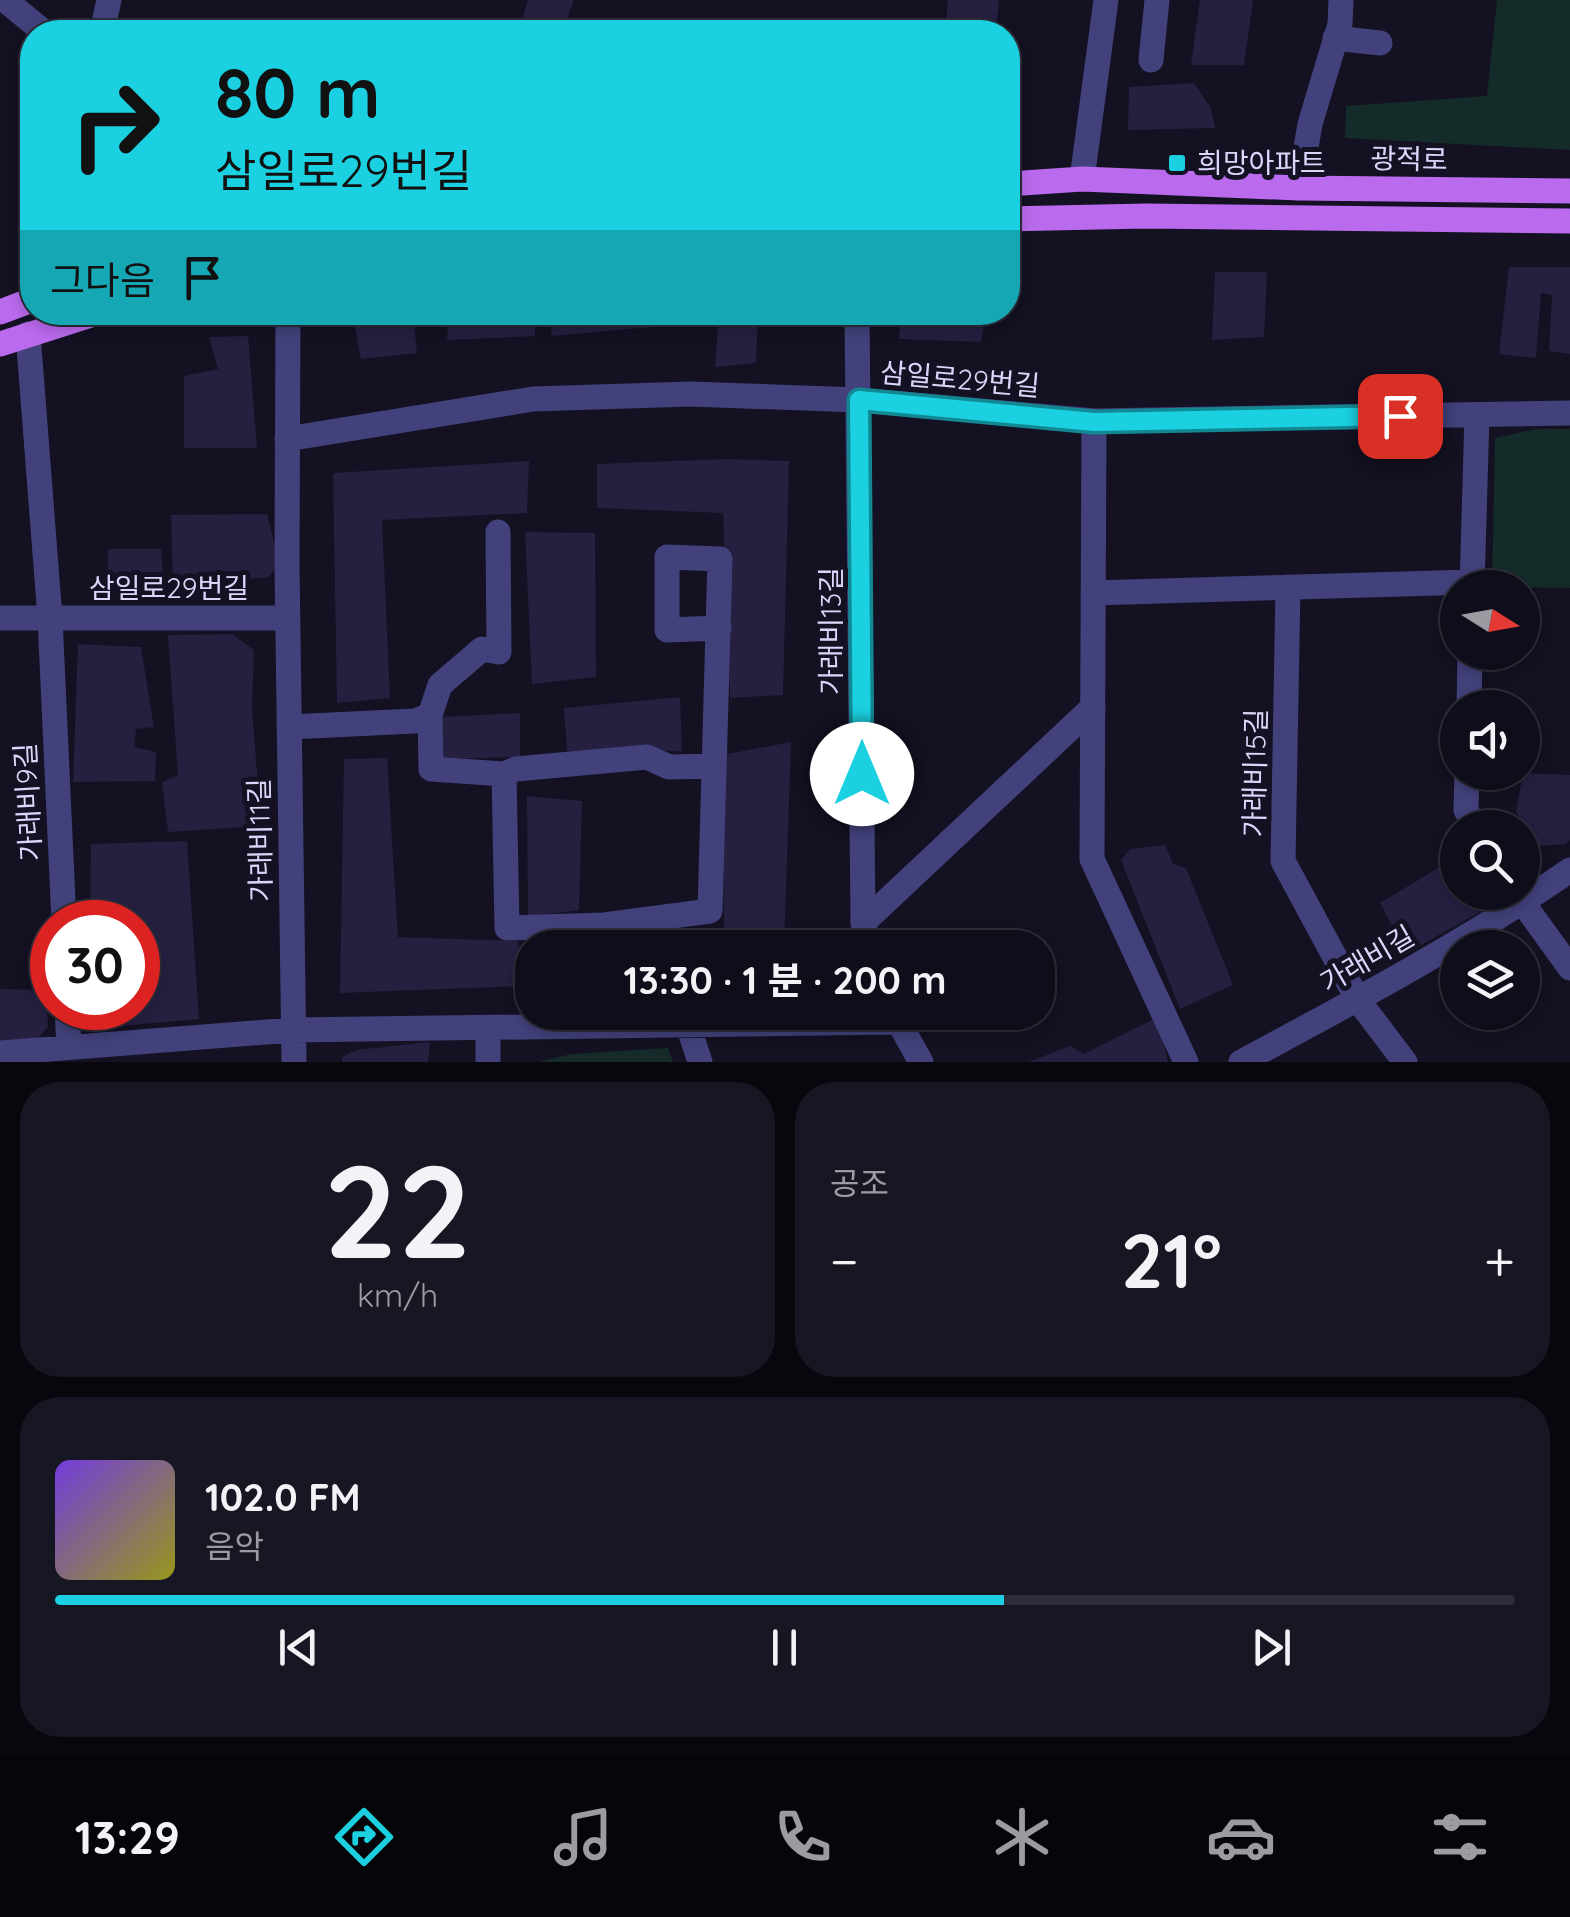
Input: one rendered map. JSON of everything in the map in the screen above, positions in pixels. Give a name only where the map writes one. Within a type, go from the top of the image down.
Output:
[{"type":"main road","name":"광적로","points":[[1020,183],[1082,179],[1299,188],[1570,190]]},
{"type":"main road","points":[[1020,220],[1146,216],[1570,221]]},
{"type":"main road","points":[[0,344],[57,325]]},
{"type":"street","points":[[5,0],[29,20]]},
{"type":"street","points":[[1082,179],[1106,0]]},
{"type":"street","points":[[1151,60],[1157,0]]},
{"type":"street","points":[[1299,188],[1310,124],[1335,38],[1341,0]]},
{"type":"street","points":[[1335,38],[1380,43]]},
{"type":"street","name":"삼일로29번길","points":[[0,618],[288,618],[288,325]]},
{"type":"street","name":"가래비13길","points":[[856,325],[868,930]]},
{"type":"street","name":"삼일로29번길","points":[[28,334],[50,618]]},
{"type":"street","name":"삼일로29번길","points":[[287,439],[533,399],[690,394],[859,400],[1094,422],[1570,413]]},
{"type":"street","points":[[1472,570],[1477,415]]},
{"type":"street","points":[[1094,422],[1092,859],[1186,1062]]},
{"type":"street","points":[[498,532],[499,652],[482,649],[440,685],[430,715],[431,769],[504,774],[516,769],[646,757],[669,766],[714,766]]},
{"type":"street","points":[[1094,593],[1440,586]]},
{"type":"street","name":"가래비15길","points":[[1288,588],[1283,861],[1358,1000],[1406,1062]]},
{"type":"street","name":"가래비9길","points":[[50,618],[63,900]]},
{"type":"street","name":"가래비11길","points":[[288,618],[294,1062]]},
{"type":"street","points":[[588,930],[710,911],[719,628]]},
{"type":"street","points":[[873,930],[1093,707]]},
{"type":"street","points":[[289,726],[415,721],[430,715]]},
{"type":"street","points":[[504,774],[507,928],[520,930]]},
{"type":"street","name":"가래비길","points":[[1540,886],[1570,870]]},
{"type":"street","name":"가래비길","points":[[1241,1062],[1358,1000],[1499,910]]},
{"type":"street","points":[[1527,910],[1570,968]]},
{"type":"street","points":[[0,1054],[292,1030],[515,1025]]},
{"type":"street","points":[[488,1028],[488,1062]]},
{"type":"street","points":[[69,1030],[69,1047]]},
{"type":"street","points":[[690,1030],[700,1062]]},
{"type":"street","points":[[901,1030],[921,1062]]},
{"type":"green space","points":[[1497,0],[1570,0],[1570,150],[1345,138],[1346,106],[1487,96]]},
{"type":"green space","points":[[1536,429],[1570,429],[1570,588],[1540,588],[1540,570],[1492,570],[1495,438]]},
{"type":"green space","points":[[668,1048],[673,1062],[537,1062],[572,1054]]},
{"type":"building","points":[[528,0],[574,0],[566,20],[522,20]]},
{"type":"building","points":[[948,0],[999,0],[997,20],[946,20]]},
{"type":"building","points":[[1200,0],[1253,0],[1244,65],[1191,65]]},
{"type":"building","points":[[1194,83],[1211,108],[1215,128],[1128,130],[1129,87]]},
{"type":"building","points":[[1509,267],[1570,267],[1570,354],[1549,351],[1552,295],[1541,293],[1536,358],[1499,354]]},
{"type":"building","points":[[1215,272],[1267,272],[1264,337],[1212,340]]},
{"type":"building","points":[[354,325],[414,325],[417,353],[361,359]]},
{"type":"building","points":[[448,325],[535,325],[535,336],[447,340]]},
{"type":"building","points":[[552,325],[674,325],[551,336]]},
{"type":"building","points":[[718,325],[757,325],[756,363],[715,367]]},
{"type":"building","points":[[900,325],[984,325],[981,342],[899,339]]},
{"type":"building","points":[[248,336],[257,448],[184,448],[184,376],[218,369],[209,337]]},
{"type":"building","points":[[529,461],[527,513],[382,520],[390,698],[337,703],[333,473]]},
{"type":"building","points":[[789,461],[783,695],[730,698],[723,513],[597,508],[597,464]]},
{"type":"building","points":[[267,514],[279,563],[269,577],[173,587],[171,515]]},
{"type":"building","points":[[525,532],[595,533],[596,677],[532,684]]},
{"type":"building","points":[[108,549],[161,549],[164,588],[108,581]]},
{"type":"building","points":[[232,634],[254,650],[252,708],[261,826],[168,832],[162,782],[178,775],[168,635]]},
{"type":"building","points":[[78,644],[141,647],[154,727],[136,729],[134,747],[156,752],[155,781],[73,782]]},
{"type":"building","points":[[680,697],[682,751],[567,751],[564,708]]},
{"type":"building","points":[[520,713],[520,757],[442,759],[441,717]]},
{"type":"building","points":[[791,742],[785,930],[724,930],[722,755]]},
{"type":"building","points":[[387,758],[398,937],[515,941],[515,986],[340,993],[344,759]]},
{"type":"building","points":[[1540,774],[1570,775],[1570,840],[1565,844],[1540,846],[1540,810],[1516,810],[1520,790],[1540,790]]},
{"type":"building","points":[[527,796],[582,801],[579,910],[528,917]]},
{"type":"building","points":[[187,841],[199,1019],[160,1023],[160,900],[90,900],[91,844]]},
{"type":"building","points":[[1165,845],[1173,864],[1186,868],[1233,985],[1180,1009],[1121,860],[1130,849]]},
{"type":"building","points":[[1440,867],[1440,910],[1484,910],[1448,930],[1440,930],[1440,934],[1407,953],[1380,903]]},
{"type":"building","points":[[0,989],[30,990],[30,1030],[45,1030],[35,1041],[0,1042]]},
{"type":"building","points":[[1158,1017],[1168,1062],[1028,1062],[1070,1046],[1084,1054]]},
{"type":"building","points":[[430,1042],[428,1062],[342,1062],[342,1057],[356,1050]]},
{"type":"place","name":"희망아파트","points":[[1177,163]]},
{"type":"route","points":[[862,774],[859,400],[1094,422],[1400,416]]}]
